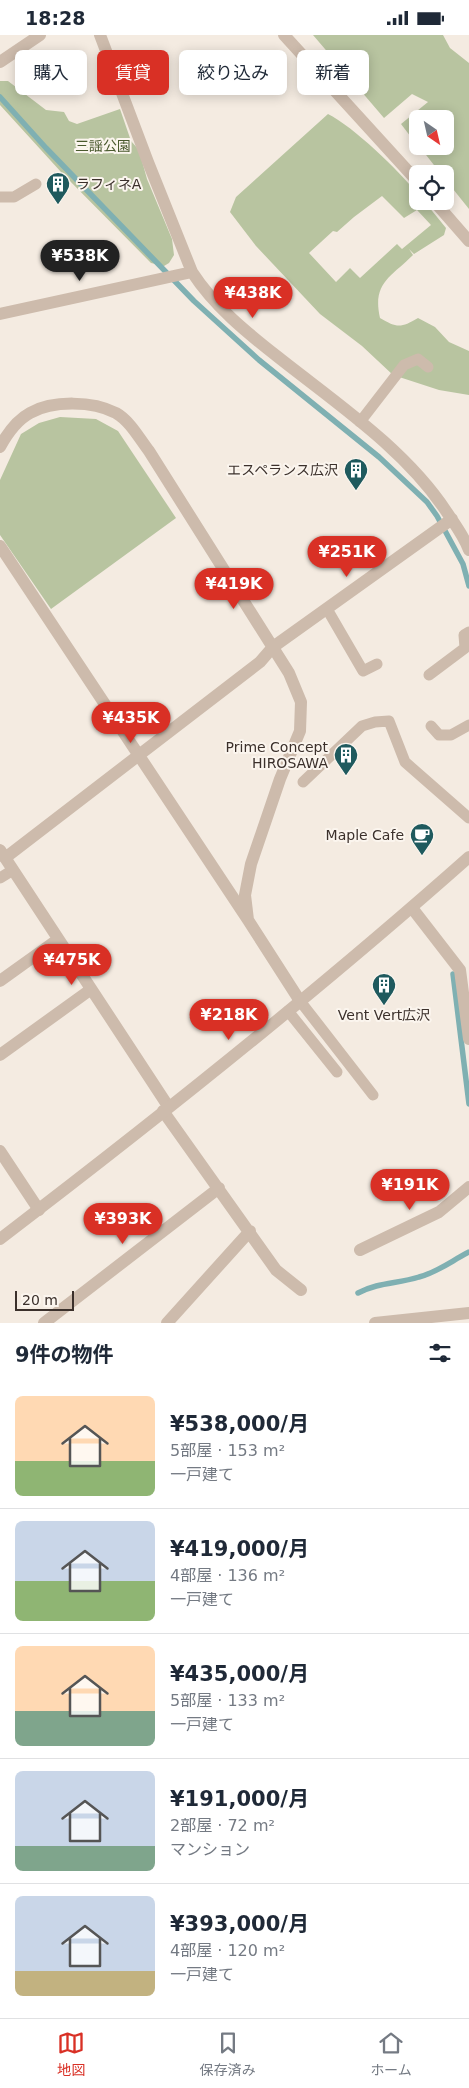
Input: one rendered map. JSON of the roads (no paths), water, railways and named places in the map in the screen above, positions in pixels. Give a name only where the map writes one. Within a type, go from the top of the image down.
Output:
[{"type":"street","points":[[0,62],[40,35]]},
{"type":"street","points":[[100,35],[148,162],[192,271],[200,285],[248,333],[360,422],[410,467],[432,490],[445,524],[468,547]]},
{"type":"street","points":[[284,35],[409,172]]},
{"type":"street","points":[[442,210],[469,241]]},
{"type":"street","points":[[0,314],[192,271]]},
{"type":"street","points":[[0,447],[6,436],[23,418],[31,412],[45,407],[74,404],[90,405],[102,407],[118,414],[149,451],[289,673],[301,703],[300,731],[280,779],[251,864],[245,895],[248,921]]},
{"type":"street","points":[[301,1290],[276,1270],[219,1188],[2,854],[139,756],[154,742],[260,662],[274,647],[445,524]]},
{"type":"street","points":[[0,546],[300,1001]]},
{"type":"street","points":[[0,1239],[288,1011],[412,909],[469,857]]},
{"type":"street","points":[[412,909],[460,970],[469,1039]]},
{"type":"street","points":[[0,981],[57,939]]},
{"type":"street","points":[[0,1055],[90,990]]},
{"type":"street","points":[[0,1151],[39,1209]]},
{"type":"street","points":[[360,1250],[439,1212],[469,1187]]},
{"type":"street","points":[[44,1323],[219,1188]]},
{"type":"street","points":[[167,1323],[250,1231]]},
{"type":"street","points":[[375,1323],[469,1313]]},
{"type":"lane","points":[[0,197],[14,197],[36,184]]},
{"type":"lane","points":[[360,422],[404,365],[418,359],[428,367]]},
{"type":"lane","points":[[327,609],[363,671],[377,664]]},
{"type":"lane","points":[[429,675],[465,648],[464,635],[469,632]]},
{"type":"lane","points":[[303,782],[362,726],[375,722],[389,721],[404,762],[469,818]]},
{"type":"lane","points":[[431,726],[439,735],[450,735],[469,725]]},
{"type":"lane","points":[[0,878],[13,870]]},
{"type":"lane","points":[[300,1001],[373,1095]]},
{"type":"lane","points":[[288,1011],[337,1072]]},
{"type":"waterway","points":[[0,97],[46,148],[194,301],[259,360],[379,457],[427,502],[437,516],[463,564],[469,586]]},
{"type":"waterway","points":[[453,974],[469,1104]]},
{"type":"waterway","points":[[358,1293],[373,1287],[425,1275],[469,1252]]},
{"type":"place","name":"ラフィネA","points":[[58,205]]},
{"type":"place","name":"エスペランス広沢","points":[[356,491]]},
{"type":"place","name":"Prime Concept HIROSAWA","points":[[346,776]]},
{"type":"place","name":"Maple Cafe","points":[[422,856]]},
{"type":"place","name":"Vent Vert広沢","points":[[384,1006]]},
{"type":"park label","name":"三謡公園","points":[[103,146]]}]
